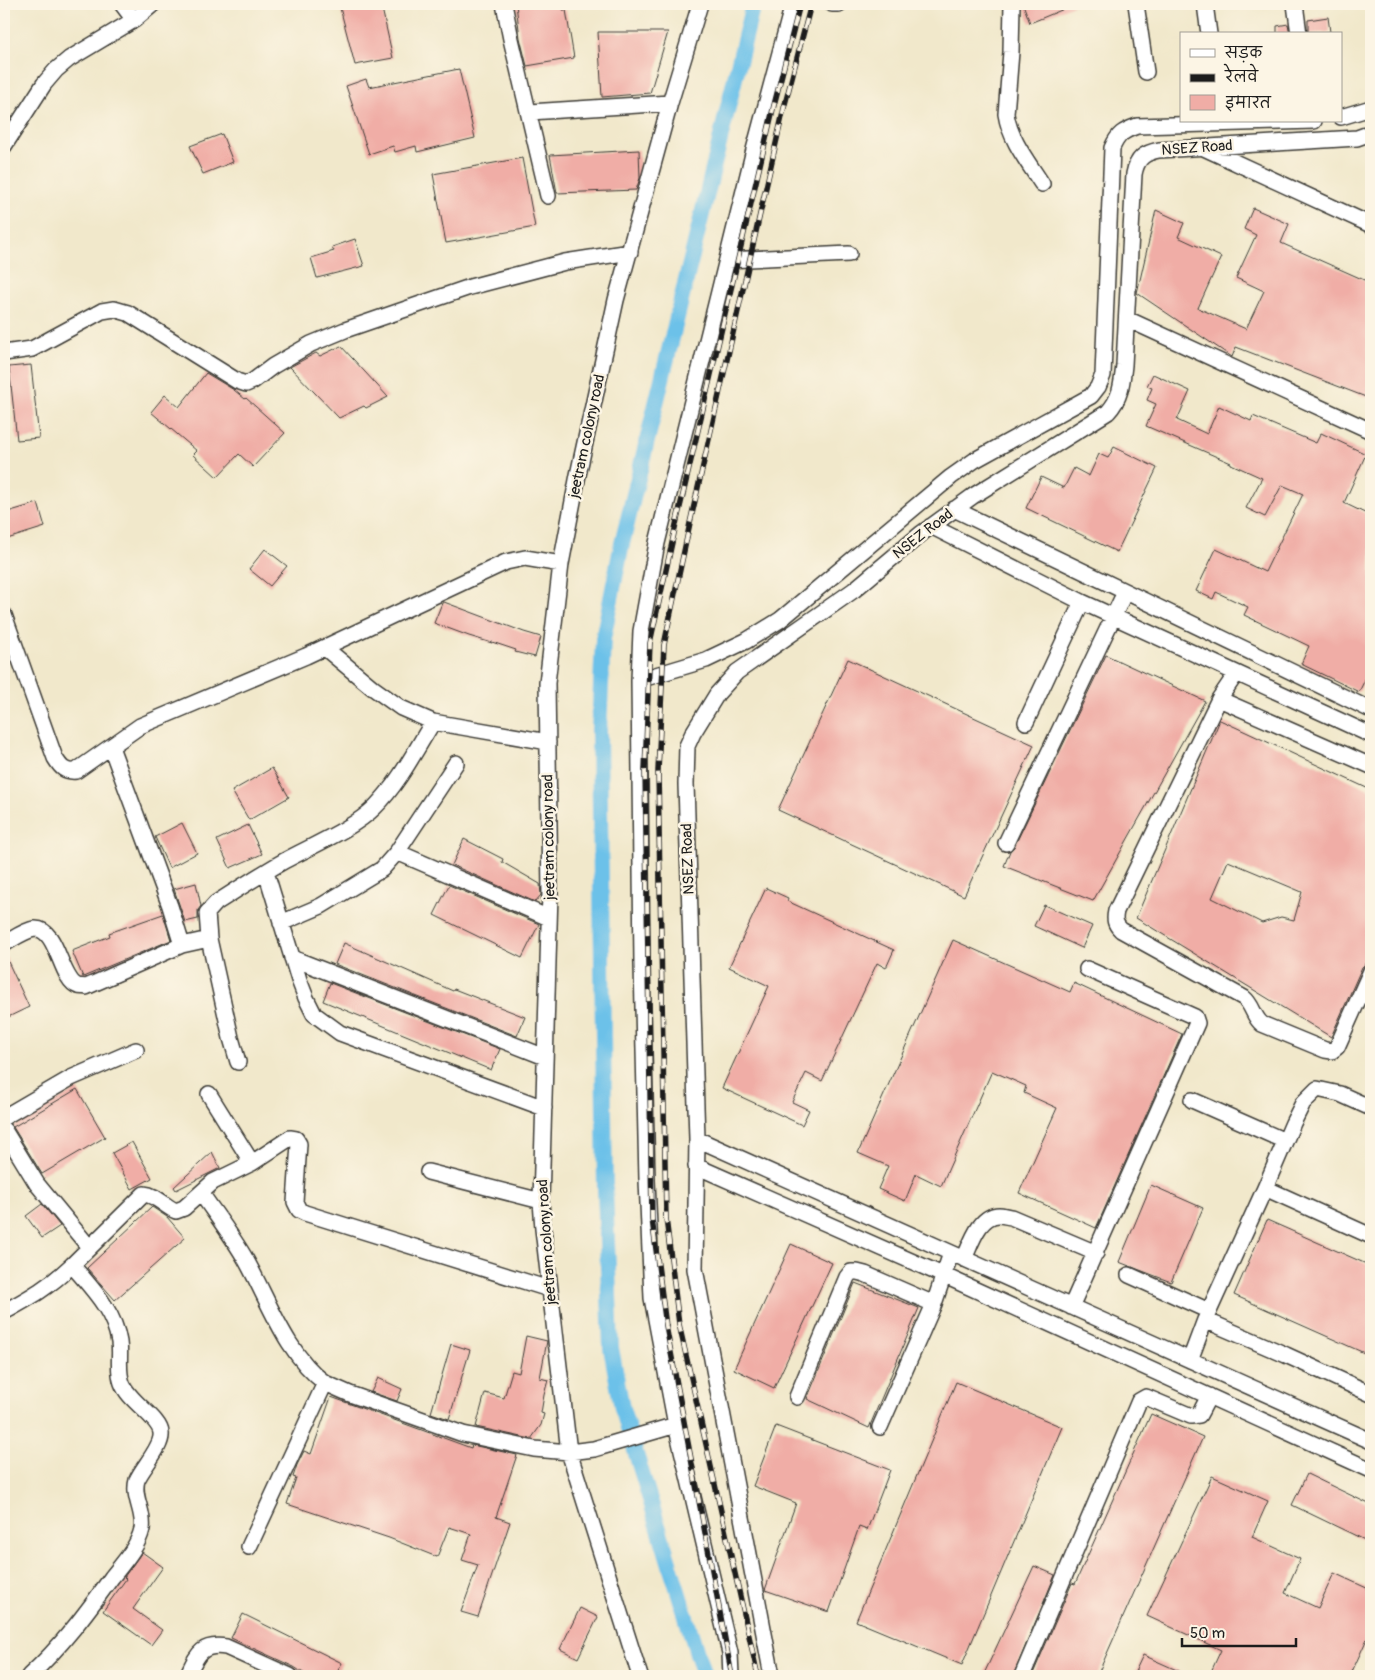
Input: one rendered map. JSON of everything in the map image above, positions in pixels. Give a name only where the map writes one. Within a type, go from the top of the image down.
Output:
[{"type":"street","points":[[122,4],[134,20]]},
{"type":"street","points":[[4,146],[44,84],[56,70],[69,59],[134,20],[153,4]]},
{"type":"street","points":[[504,4],[548,196]]},
{"type":"street","name":"jeetram colony road","points":[[640,1676],[570,1452],[549,1289],[541,1201],[549,918],[547,683],[561,564],[616,300],[670,103],[700,4]]},
{"type":"street","points":[[731,1676],[730,1653],[670,1427],[652,1298],[642,964],[639,680],[641,631],[657,543],[793,4]]},
{"type":"street","points":[[832,4],[839,4]]},
{"type":"street","points":[[1012,4],[1011,52],[1006,114],[1011,134],[1042,184]]},
{"type":"street","points":[[1136,4],[1146,72]]},
{"type":"street","points":[[1205,4],[1209,32]]},
{"type":"street","points":[[1295,4],[1299,32]]},
{"type":"street","points":[[530,112],[670,103]]},
{"type":"street","points":[[1342,117],[1371,108]]},
{"type":"street","points":[[639,680],[706,660],[746,641],[780,620],[956,473],[975,460],[1091,396],[1098,387],[1103,375],[1112,148],[1117,137],[1137,126],[1277,122]]},
{"type":"street","name":"NSEZ Road","points":[[772,1676],[695,1269],[697,1139],[686,784],[687,746],[717,694],[737,672],[854,590],[954,509],[1024,463],[1108,412],[1116,403],[1123,380],[1136,164],[1143,155],[1151,152],[1203,147],[1357,138],[1371,133]]},
{"type":"street","points":[[1203,147],[1371,225]]},
{"type":"street","points":[[4,353],[32,350],[102,311],[114,309],[128,313],[237,381],[246,384],[311,344],[390,314],[480,284],[565,262],[630,252]]},
{"type":"street","points":[[727,260],[849,254]]},
{"type":"street","points":[[1127,319],[1371,430]]},
{"type":"street","points":[[954,509],[1371,710]]},
{"type":"street","points":[[931,526],[1082,602],[1371,735]]},
{"type":"street","points":[[4,615],[55,758],[60,767],[67,772],[76,772],[140,726],[325,648],[506,562],[525,558],[561,564]]},
{"type":"street","points":[[1006,843],[1126,592]]},
{"type":"street","points":[[1026,722],[1082,602]]},
{"type":"street","points":[[325,648],[401,708],[434,722],[548,742]]},
{"type":"street","points":[[1236,674],[1219,699],[1116,911],[1114,918],[1116,924],[1121,930],[1244,998],[1250,1003],[1254,1016],[1262,1024],[1325,1050],[1332,1051],[1337,1047],[1371,971]]},
{"type":"street","points":[[1219,699],[1371,766]]},
{"type":"street","points":[[238,1062],[230,1038],[209,939],[207,913],[216,903],[374,809],[386,796],[434,722]]},
{"type":"street","points":[[111,747],[170,906],[182,945]]},
{"type":"street","points":[[281,923],[321,906],[382,869],[397,852],[456,762]]},
{"type":"street","points":[[397,852],[549,918]]},
{"type":"street","points":[[266,872],[298,980],[314,1014],[340,1033],[544,1108]]},
{"type":"street","points":[[4,944],[28,931],[37,929],[43,931],[50,938],[71,980],[78,986],[86,986],[182,945],[209,939]]},
{"type":"street","points":[[292,958],[545,1058]]},
{"type":"street","points":[[1071,1307],[1198,1023],[1195,1017],[1086,969]]},
{"type":"street","points":[[4,1117],[71,1078],[136,1050]]},
{"type":"street","points":[[1190,1360],[1207,1316],[1303,1103],[1317,1089],[1340,1094],[1371,1108]]},
{"type":"street","points":[[209,1094],[252,1163]]},
{"type":"street","points":[[1192,1100],[1285,1141]]},
{"type":"street","points":[[4,1130],[38,1184],[89,1247]]},
{"type":"street","points":[[4,1312],[52,1284],[144,1194],[151,1195],[170,1209],[176,1211],[184,1208],[213,1182],[252,1163],[290,1138],[296,1140],[299,1144],[296,1202],[299,1210],[549,1289]]},
{"type":"street","points":[[697,1139],[1371,1441]]},
{"type":"street","points":[[696,1166],[945,1276],[1371,1470]]},
{"type":"street","points":[[428,1172],[541,1201]]},
{"type":"street","points":[[1266,1188],[1371,1236]]},
{"type":"street","points":[[201,1193],[245,1258],[287,1338],[311,1372],[325,1382],[350,1394],[463,1434],[534,1449],[570,1452],[594,1449],[670,1427]]},
{"type":"street","points":[[880,1428],[945,1276],[982,1223],[989,1217],[999,1215],[1011,1217],[1096,1253]]},
{"type":"street","points":[[30,1676],[80,1620],[131,1552],[139,1538],[142,1528],[142,1517],[136,1491],[137,1482],[160,1442],[161,1434],[158,1424],[131,1397],[122,1383],[116,1326],[104,1302],[72,1265]]},
{"type":"street","points":[[797,1397],[847,1277],[851,1272],[865,1274],[934,1304]]},
{"type":"street","points":[[1129,1275],[1286,1355],[1371,1394]]},
{"type":"street","points":[[1044,1322],[1055,1300]]},
{"type":"street","points":[[249,1547],[325,1382]]},
{"type":"street","points":[[1022,1676],[1139,1402],[1146,1397],[1191,1416],[1199,1416],[1208,1396]]},
{"type":"street","points":[[187,1676],[198,1655],[204,1649],[216,1646],[226,1647],[290,1676]]},
{"type":"building","points":[[339,4],[381,4],[393,58],[355,65]]},
{"type":"building","points":[[516,4],[562,4],[563,10],[566,10],[574,58],[527,66],[520,38]]},
{"type":"building","points":[[1023,4],[1076,4],[1030,23]]},
{"type":"building","points":[[1328,17],[1330,32],[1308,32],[1308,20]]},
{"type":"building","points":[[1288,24],[1290,32],[1277,32],[1277,26]]},
{"type":"building","points":[[598,32],[668,32],[650,93],[602,97]]},
{"type":"building","points":[[459,69],[475,138],[417,152],[416,146],[395,152],[393,146],[369,154],[346,86],[366,79],[369,87]]},
{"type":"building","points":[[222,134],[233,162],[203,174],[190,146]]},
{"type":"building","points":[[639,150],[640,178],[636,190],[557,193],[550,155]]},
{"type":"building","points":[[522,158],[535,227],[446,243],[433,174]]},
{"type":"building","points":[[1253,208],[1289,224],[1281,243],[1371,283],[1371,399],[1236,347],[1232,357],[1137,293],[1156,210],[1184,223],[1178,237],[1221,257],[1198,308],[1246,329],[1264,291],[1236,278],[1256,235],[1244,229]]},
{"type":"building","points":[[355,239],[364,266],[317,278],[311,258],[334,251],[332,247]]},
{"type":"building","points":[[341,346],[388,397],[339,418],[290,367],[316,353],[320,356]]},
{"type":"building","points":[[31,365],[39,438],[17,440],[9,367]]},
{"type":"building","points":[[206,373],[246,398],[285,433],[253,467],[239,454],[217,477],[193,455],[197,451],[151,412],[165,395],[179,407]]},
{"type":"building","points":[[1153,374],[1190,391],[1177,420],[1207,434],[1219,406],[1251,421],[1253,416],[1316,443],[1321,433],[1366,454],[1344,503],[1371,516],[1371,667],[1359,692],[1301,664],[1309,646],[1244,615],[1248,607],[1216,592],[1213,599],[1196,591],[1216,549],[1265,572],[1303,494],[1282,485],[1265,517],[1246,508],[1262,478],[1146,426],[1156,404],[1147,400],[1152,388],[1147,386]]},
{"type":"building","points":[[1114,447],[1157,468],[1117,552],[1026,508],[1041,477],[1064,488],[1074,468],[1089,476],[1099,454],[1108,458]]},
{"type":"building","points":[[38,503],[45,527],[4,540],[4,513]]},
{"type":"building","points":[[265,549],[287,566],[270,586],[249,569]]},
{"type":"building","points":[[444,602],[541,637],[535,657],[515,652],[516,650],[434,623]]},
{"type":"building","points":[[1106,655],[1205,701],[1093,901],[1004,866]]},
{"type":"building","points":[[848,659],[1034,745],[964,896],[778,810]]},
{"type":"building","points":[[1220,720],[1371,790],[1371,954],[1367,963],[1362,967],[1331,1037],[1136,918]],"holes":[[[1228,861],[1302,892],[1294,920],[1281,917],[1262,923],[1212,898]]]},
{"type":"building","points":[[272,768],[289,797],[249,820],[232,791]]},
{"type":"building","points":[[182,823],[197,853],[169,868],[155,837]]},
{"type":"building","points":[[248,825],[262,854],[230,868],[217,840]]},
{"type":"building","points":[[464,839],[503,859],[502,862],[540,884],[541,895],[535,902],[452,865]]},
{"type":"building","points":[[196,883],[201,906],[198,910],[198,919],[185,922],[174,889]]},
{"type":"building","points":[[449,885],[539,924],[522,958],[434,915]]},
{"type":"building","points":[[766,888],[788,898],[787,901],[894,950],[886,968],[877,963],[822,1081],[806,1073],[792,1102],[809,1110],[802,1125],[722,1088],[769,986],[729,967]]},
{"type":"building","points":[[1044,905],[1092,926],[1082,948],[1034,926]]},
{"type":"building","points":[[163,914],[171,940],[83,977],[72,951],[110,936],[109,933]]},
{"type":"building","points":[[953,940],[1070,992],[1074,983],[1182,1034],[1096,1228],[1019,1193],[1057,1108],[1024,1093],[1026,1086],[992,1071],[941,1186],[916,1174],[905,1201],[878,1189],[888,1166],[858,1153]]},
{"type":"building","points":[[344,943],[453,991],[454,989],[525,1017],[517,1036],[335,964]]},
{"type":"building","points":[[4,953],[29,1007],[4,1019]]},
{"type":"building","points":[[330,983],[500,1049],[491,1070],[323,1001]]},
{"type":"building","points":[[77,1089],[105,1137],[42,1174],[13,1127]]},
{"type":"building","points":[[132,1142],[152,1178],[132,1189],[112,1153]]},
{"type":"building","points":[[212,1152],[220,1168],[176,1190],[174,1187]]},
{"type":"building","points":[[1151,1185],[1203,1208],[1171,1282],[1119,1262]]},
{"type":"building","points":[[42,1204],[60,1226],[42,1238],[26,1216]]},
{"type":"building","points":[[152,1207],[167,1217],[185,1238],[115,1300],[87,1268]]},
{"type":"building","points":[[1267,1220],[1371,1266],[1371,1356],[1234,1295]]},
{"type":"building","points":[[791,1244],[832,1263],[774,1388],[734,1369]]},
{"type":"building","points":[[855,1283],[919,1308],[869,1428],[807,1399]]},
{"type":"building","points":[[526,1336],[547,1341],[540,1378],[548,1380],[541,1413],[544,1414],[541,1425],[531,1439],[476,1427],[485,1393],[504,1398],[512,1371],[519,1373]]},
{"type":"building","points":[[451,1344],[470,1350],[449,1419],[431,1413]]},
{"type":"building","points":[[378,1378],[402,1389],[397,1401],[371,1392]]},
{"type":"building","points":[[956,1382],[1062,1427],[962,1665],[856,1621]]},
{"type":"building","points":[[331,1397],[471,1448],[472,1445],[517,1455],[496,1517],[510,1522],[478,1617],[461,1612],[478,1565],[462,1560],[471,1534],[449,1527],[437,1557],[389,1538],[287,1504],[296,1478],[293,1477],[297,1465],[304,1451],[311,1454]]},
{"type":"building","points":[[1151,1414],[1203,1437],[1097,1676],[1032,1676],[1072,1583],[1075,1584]]},
{"type":"building","points":[[776,1426],[890,1470],[867,1530],[859,1527],[829,1612],[765,1590],[796,1503],[753,1486]]},
{"type":"building","points":[[1307,1474],[1371,1505],[1371,1543],[1292,1505]]},
{"type":"building","points":[[1212,1476],[1268,1501],[1252,1537],[1300,1559],[1285,1593],[1318,1608],[1334,1573],[1371,1590],[1371,1630],[1350,1676],[1209,1676],[1221,1650],[1147,1616]]},
{"type":"building","points":[[142,1552],[163,1567],[133,1609],[162,1630],[151,1645],[103,1611],[126,1579],[124,1577]]},
{"type":"building","points":[[1034,1566],[1055,1575],[1013,1676],[983,1676]]},
{"type":"building","points":[[580,1608],[598,1617],[578,1658],[560,1649]]},
{"type":"building","points":[[243,1614],[342,1663],[335,1676],[308,1676],[294,1667],[231,1638]]},
{"type":"building","points":[[1143,1655],[1190,1676],[1133,1676]]},
{"type":"waterway","points":[[704,1676],[622,1408],[611,1348],[605,1188],[599,731],[603,639],[621,548],[753,4]]},
{"type":"railway","points":[[732,1676],[666,1326],[652,1219],[645,770],[650,643],[774,105],[800,4]]},
{"type":"railway","points":[[758,1676],[679,1324],[666,1218],[658,771],[664,645],[784,108],[811,4]]}]
